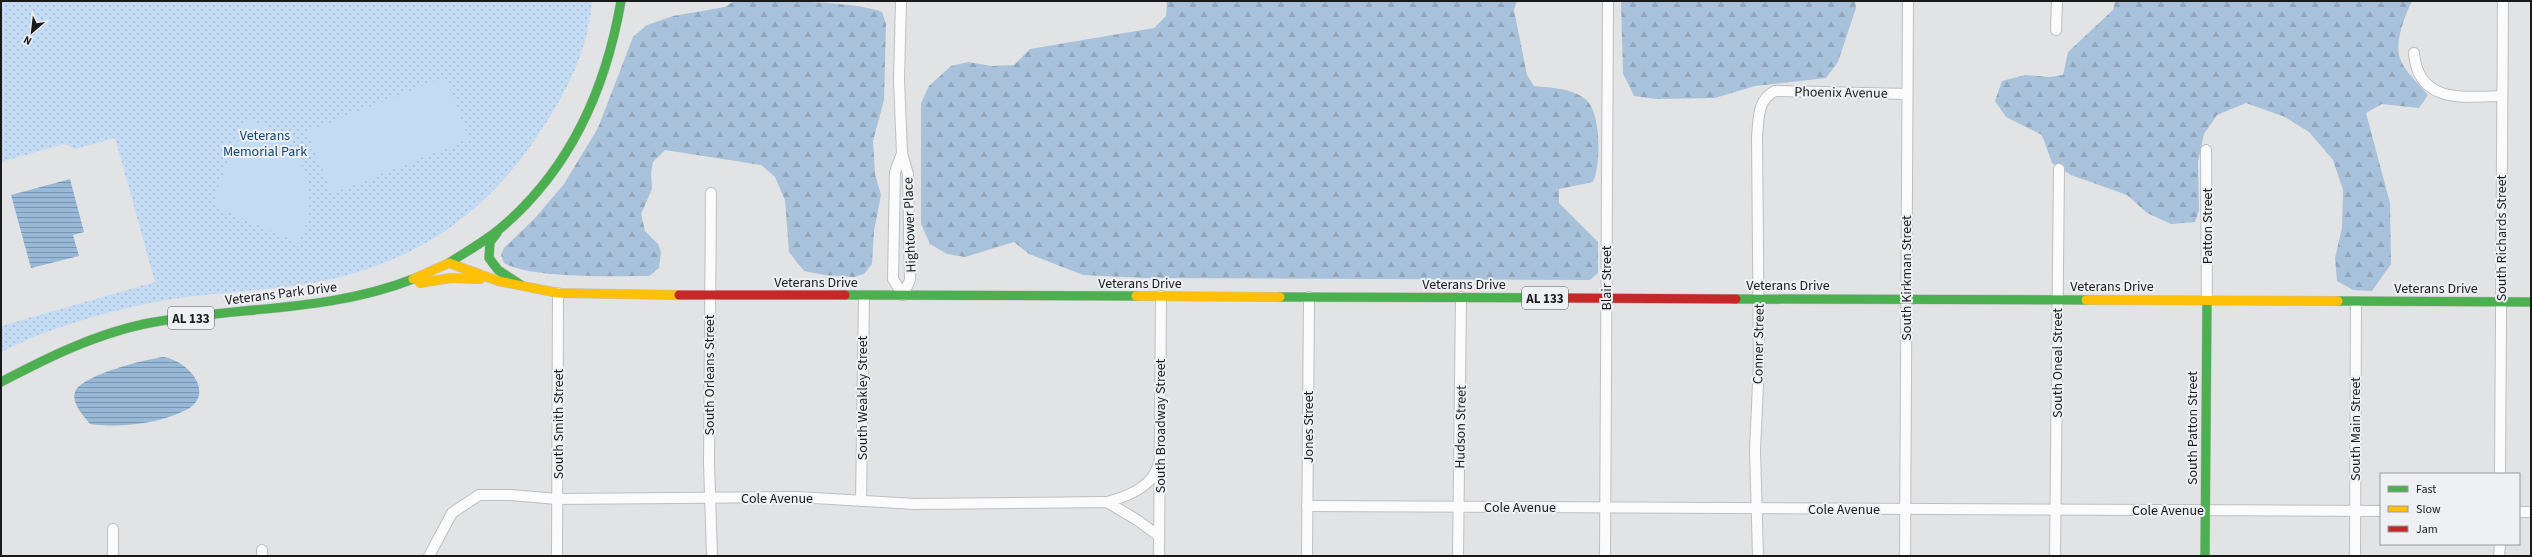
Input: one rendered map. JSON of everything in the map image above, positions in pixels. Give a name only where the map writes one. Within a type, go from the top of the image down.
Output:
[{"type":"main road","points":[[524,288],[493,267],[489,260],[489,244],[502,227],[522,208],[550,176],[581,129],[607,66],[621,1]]},
{"type":"main road","name":"Veterans Park Drive","points":[[1,382],[63,350],[146,324],[298,307],[392,288],[421,278],[450,263],[502,227]]},
{"type":"main road","name":"Veterans Drive","points":[[450,263],[498,281],[524,288],[558,293],[710,296],[903,295],[1461,297],[1759,300],[1906,299],[2531,302]]},
{"type":"main road","points":[[392,288],[451,278],[498,281]]},
{"type":"main road","name":"South Patton Street","points":[[2204,556],[2207,301]]},
{"type":"street","name":"Hightower Place","points":[[901,1],[899,80],[902,153],[908,174],[910,280],[903,295]]},
{"type":"street","name":"Blair Street","points":[[1604,556],[1608,1]]},
{"type":"street","name":"South Kirkman Street","points":[[1905,556],[1908,1]]},
{"type":"street","points":[[2056,30],[2057,1]]},
{"type":"street","name":"South Richards Street","points":[[2500,473],[2503,1]]},
{"type":"street","points":[[2414,53],[2415,64],[2419,75],[2434,91],[2456,97],[2502,96]]},
{"type":"street","name":"Phoenix Avenue","points":[[1775,90],[1907,94]]},
{"type":"street","name":"Conner Street","points":[[1758,556],[1758,508],[1755,450],[1759,362],[1757,136],[1760,104],[1765,95],[1775,90]]},
{"type":"street","name":"Patton Street","points":[[2206,150],[2207,301]]},
{"type":"street","name":"Hightower Place","points":[[902,153],[895,172],[893,280],[903,295]]},
{"type":"street","name":"South Oneal Street","points":[[2055,556],[2059,169]]},
{"type":"street","name":"South Orleans Street","points":[[711,193],[709,498],[712,556]]},
{"type":"street","name":"South Smith Street","points":[[557,556],[558,293]]},
{"type":"street","name":"South Weakley Street","points":[[861,501],[864,296]]},
{"type":"street","name":"South Broadway Street","points":[[1159,556],[1161,296]]},
{"type":"street","name":"Jones Street","points":[[1307,556],[1309,297]]},
{"type":"street","name":"Hudson Street","points":[[1458,556],[1461,297]]},
{"type":"street","name":"South Main Street","points":[[2354,556],[2356,302]]},
{"type":"street","name":"Cole Avenue","points":[[429,556],[452,513],[478,496],[511,495],[557,499],[797,497],[915,504],[1106,502],[1122,498],[1141,487],[1156,472],[1160,457]]},
{"type":"street","name":"Cole Avenue","points":[[1106,502],[1138,520],[1159,536]]},
{"type":"street","name":"Cole Avenue","points":[[1307,506],[2380,511]]},
{"type":"street","points":[[2520,512],[2531,512]]},
{"type":"street","points":[[113,529],[113,556]]},
{"type":"street","points":[[2500,545],[2500,556]]},
{"type":"green space","name":"Veterans Memorial Park","points":[[1,1],[592,1],[590,20],[580,56],[556,106],[536,138],[516,165],[495,189],[473,210],[448,229],[422,245],[394,259],[364,270],[332,279],[287,287],[173,299],[112,312],[55,329],[1,352],[1,326],[155,282],[115,138],[75,149],[64,144],[1,162]]},
{"type":"green space","points":[[734,1],[831,3],[868,8],[882,12],[886,24],[884,100],[873,141],[875,174],[881,195],[874,231],[872,264],[864,274],[854,277],[825,275],[804,271],[789,252],[785,200],[775,177],[761,165],[665,150],[653,162],[651,173],[652,189],[641,214],[645,231],[658,244],[661,252],[659,268],[649,276],[574,276],[534,272],[504,263],[501,255],[504,248],[535,218],[564,184],[598,128],[633,37],[647,25],[673,16],[725,7]]},
{"type":"green space","points":[[1167,1],[1517,1],[1514,10],[1527,75],[1534,86],[1573,92],[1584,98],[1590,104],[1594,114],[1597,125],[1598,163],[1593,182],[1559,189],[1559,203],[1598,242],[1598,273],[1590,280],[1146,278],[1083,275],[1029,254],[1014,242],[965,257],[947,254],[930,244],[921,224],[921,103],[929,86],[951,66],[968,62],[992,66],[1014,65],[1030,49],[1154,28],[1166,16]]},
{"type":"green space","points":[[1621,1],[1855,1],[1856,8],[1838,62],[1826,78],[1755,86],[1715,98],[1656,99],[1634,96],[1623,73]]},
{"type":"green space","points":[[2115,1],[2412,1],[2400,34],[2398,48],[2399,55],[2407,71],[2428,95],[2419,108],[2382,104],[2366,113],[2390,203],[2391,264],[2372,291],[2353,290],[2337,281],[2335,258],[2342,228],[2343,190],[2333,160],[2309,132],[2285,117],[2246,103],[2217,115],[2204,134],[2198,162],[2199,210],[2195,222],[2171,224],[2147,213],[2127,195],[2071,175],[2052,163],[2042,135],[2006,117],[1995,101],[2002,81],[2025,75],[2050,77],[2063,75],[2068,52],[2113,10]]},
{"type":"green space","points":[[445,77],[469,139],[332,194],[307,132]]},
{"type":"green space","points":[[248,119],[267,127],[282,138],[294,152],[303,169],[308,187],[309,205],[306,225],[298,243],[220,208],[214,195]]},
{"type":"shaded area","points":[[70,179],[84,232],[73,235],[79,256],[31,268],[11,195]]},
{"type":"shaded area","points":[[163,357],[183,365],[191,372],[196,380],[199,389],[199,397],[194,405],[184,411],[150,422],[126,425],[102,425],[90,424],[76,405],[74,396],[75,392],[80,386],[89,380],[115,369]]},
{"type":"traffic: fast","points":[[449,263],[502,227],[526,204],[566,153],[595,95],[606,65],[621,1]]},
{"type":"traffic: fast","points":[[497,233],[490,242],[489,258],[498,270],[521,285]]},
{"type":"traffic: fast","points":[[1,382],[36,364],[88,341],[144,324],[178,318],[280,308],[347,298],[380,290],[413,279]]},
{"type":"traffic: fast","points":[[845,295],[1136,296]]},
{"type":"traffic: fast","points":[[1280,297],[1567,298]]},
{"type":"traffic: fast","points":[[1736,299],[2086,300]]},
{"type":"traffic: fast","points":[[2205,556],[2207,301]]},
{"type":"traffic: fast","points":[[2338,301],[2531,302]]},
{"type":"traffic: slow","points":[[413,279],[449,263],[498,281],[558,293],[679,295]]},
{"type":"traffic: slow","points":[[420,283],[451,278],[480,279]]},
{"type":"traffic: slow","points":[[1136,296],[1280,297]]},
{"type":"traffic: slow","points":[[2086,300],[2338,301]]},
{"type":"traffic: jam","points":[[679,295],[845,295]]},
{"type":"traffic: jam","points":[[1567,298],[1736,299]]}]
